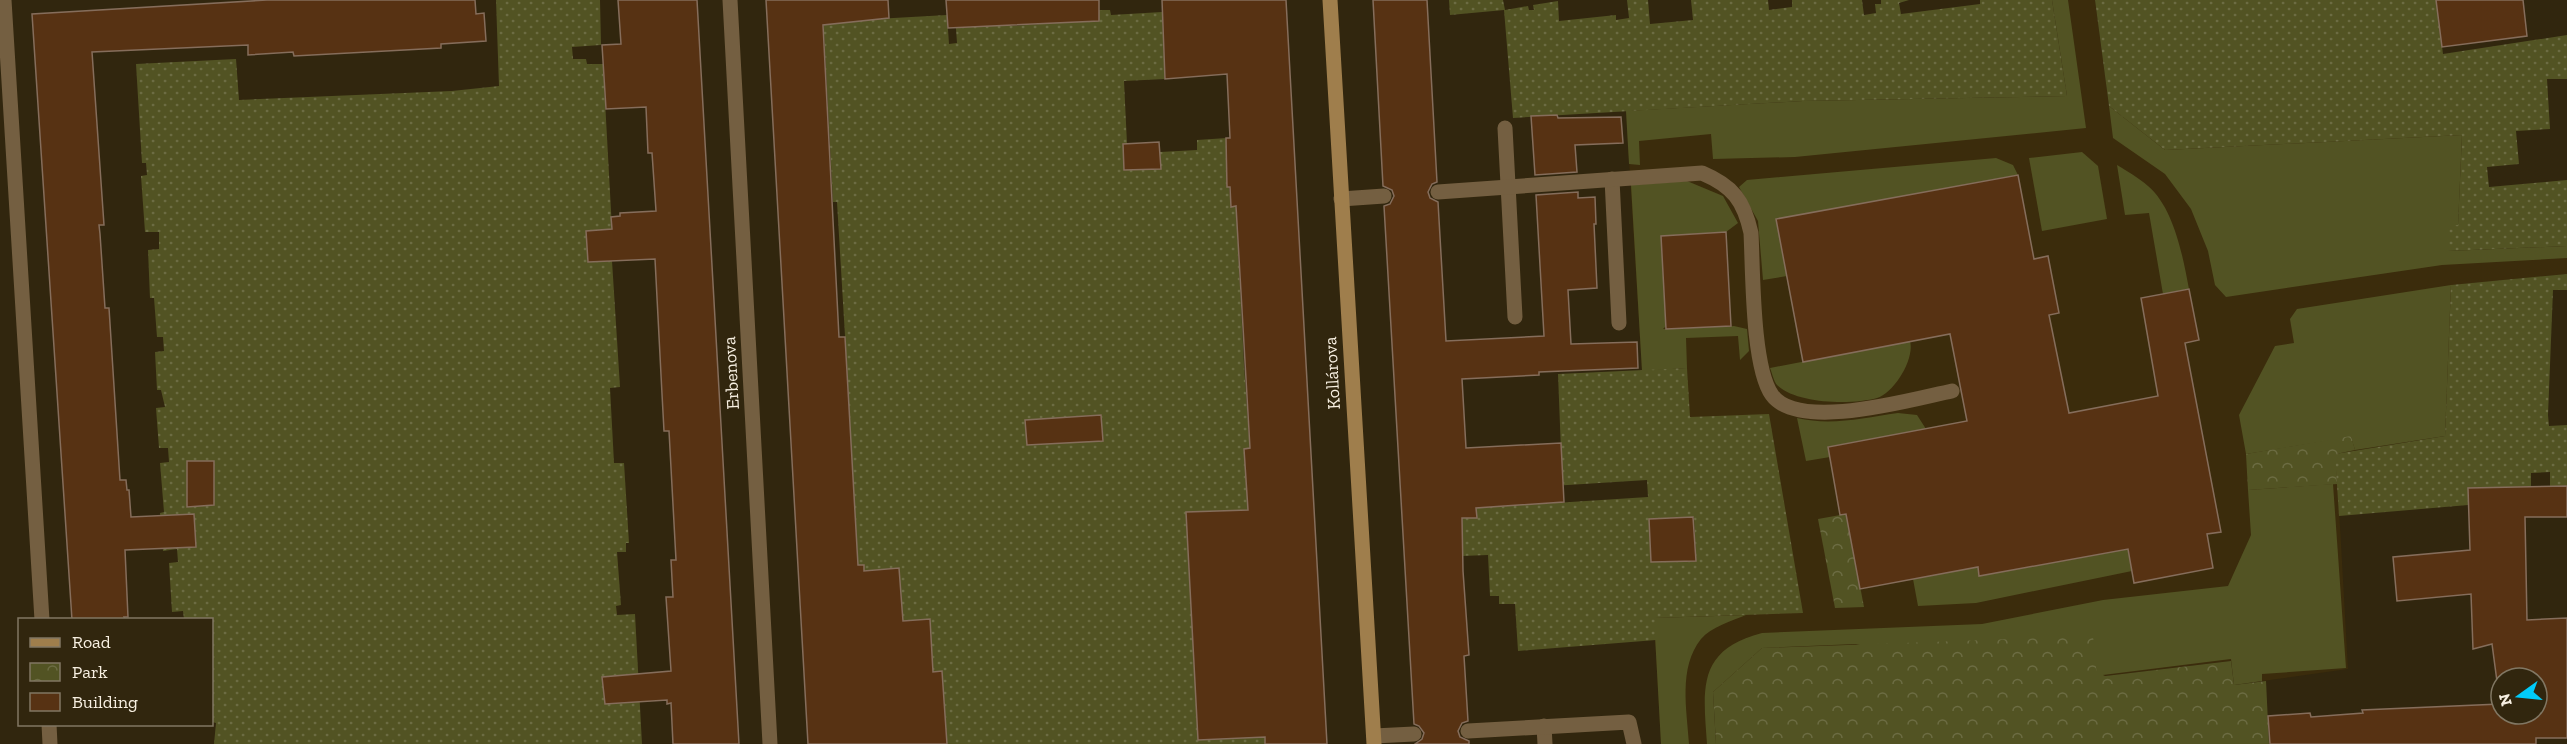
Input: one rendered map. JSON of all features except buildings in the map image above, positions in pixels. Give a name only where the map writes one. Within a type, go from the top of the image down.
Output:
[{"type":"main road","name":"Kollárova","points":[[1330,0],[1374,740]]},
{"type":"street","points":[[4,0],[42,618]]},
{"type":"street","name":"Erbenova","points":[[730,0],[770,744]]},
{"type":"street","points":[[1505,128],[1515,317]]},
{"type":"street","points":[[1438,192],[1702,173],[1718,180],[1741,202],[1747,215],[1751,233],[1758,354],[1765,380],[1773,396],[1789,408],[1820,414],[1871,408],[1952,391]]},
{"type":"street","points":[[1612,179],[1619,323]]},
{"type":"street","points":[[1341,199],[1384,196]]},
{"type":"street","points":[[1468,731],[1629,722],[1634,744]]},
{"type":"street","points":[[49,726],[50,744]]},
{"type":"street","points":[[1544,726],[1545,744]]},
{"type":"street","points":[[1374,740],[1414,734]]},
{"type":"shaded area","points":[[2052,0],[2095,0],[2109,106],[2462,135],[2458,226],[2448,251],[2567,246],[2567,274],[2452,285],[2445,436],[2336,454],[2348,669],[2234,685],[2231,661],[2097,677],[1713,692],[1716,744],[1661,744],[1654,618],[1696,560],[1687,368],[1642,371],[1626,111],[1803,101],[2067,96]]},
{"type":"green space","points":[[496,0],[600,0],[601,45],[572,47],[573,59],[586,59],[587,64],[603,64],[612,229],[586,231],[588,261],[612,261],[620,387],[610,388],[614,463],[624,463],[629,543],[626,543],[626,552],[617,552],[621,605],[616,606],[617,615],[635,614],[642,744],[214,744],[216,723],[213,722],[213,618],[184,618],[183,611],[172,612],[169,563],[178,562],[177,549],[163,551],[160,513],[164,512],[160,463],[169,462],[168,448],[159,448],[156,408],[165,407],[161,390],[157,390],[155,352],[164,351],[163,337],[157,337],[154,298],[150,298],[148,250],[159,249],[159,232],[145,232],[141,176],[147,175],[146,163],[142,163],[136,64],[236,59],[239,100],[452,91],[499,86]]},
{"type":"green space","points":[[1449,0],[1503,0],[1505,10],[1528,6],[1529,10],[1534,10],[1533,5],[1558,1],[1559,21],[1616,15],[1616,20],[1629,18],[1627,0],[1648,0],[1650,24],[1693,20],[1691,0],[1768,0],[1769,10],[1792,7],[1792,0],[1862,0],[1864,15],[1876,13],[1875,4],[1881,4],[1881,0],[1909,0],[1899,3],[1901,14],[1980,4],[1980,0],[2052,0],[2067,96],[1803,101],[1513,118],[1504,10],[1450,15]]},
{"type":"green space","points":[[2052,0],[2068,0],[2086,128],[1795,157],[1713,159],[1711,134],[1639,141],[1640,165],[1629,164],[1626,111],[1803,101],[2067,96]]},
{"type":"green space","points":[[2095,0],[2436,0],[2443,54],[2567,35],[2567,79],[2547,79],[2550,129],[2516,131],[2519,164],[2487,167],[2489,187],[2567,180],[2567,246],[2448,251],[2448,226],[2458,225],[2462,135],[2165,150],[2109,106]]},
{"type":"green space","points":[[1098,10],[1110,10],[1111,15],[1162,12],[1165,79],[1124,81],[1127,144],[1123,144],[1160,152],[1197,150],[1197,140],[1227,138],[1227,187],[1229,187],[1231,206],[1236,206],[1244,365],[1249,436],[1253,448],[1244,449],[1265,744],[862,744],[853,566],[848,386],[837,202],[833,202],[823,15],[832,24],[858,20],[947,15],[949,44],[957,43],[955,15],[1011,26],[1055,23]]},
{"type":"green space","points":[[2109,106],[2165,150],[2462,135],[2458,226],[2448,251],[2567,246],[2567,258],[2442,265],[2226,297],[2215,285],[2208,251],[2191,209],[2165,174],[2113,138]]},
{"type":"green space","points":[[2082,152],[2098,166],[2107,219],[2042,231],[2029,158]]},
{"type":"green space","points":[[1996,158],[2013,165],[2018,175],[1777,219],[1787,276],[1763,280],[1758,221],[1739,187],[1747,180]]},
{"type":"green space","points":[[2117,165],[2148,186],[2165,207],[2176,234],[2189,289],[2163,294],[2149,213],[2125,215]]},
{"type":"green space","points":[[1687,181],[1723,196],[1738,223],[1726,232],[1661,236],[1666,326],[1663,329],[1734,326],[1747,329],[1749,351],[1740,360],[1738,336],[1686,338],[1687,368],[1642,371],[1631,185]]},
{"type":"green space","points":[[2567,274],[2567,290],[2553,290],[2548,415],[2549,426],[2567,425],[2567,486],[2550,486],[2550,472],[2531,473],[2531,487],[2468,488],[2468,505],[2339,516],[2335,454],[2445,436],[2451,285]]},
{"type":"green space","points":[[2451,285],[2445,436],[2355,450],[2351,437],[2246,454],[2239,415],[2275,346],[2294,343],[2290,319],[2297,309]]},
{"type":"green space","points":[[1910,341],[1909,357],[1902,374],[1890,390],[1877,398],[1840,402],[1798,396],[1777,385],[1770,368]]},
{"type":"green space","points":[[1687,368],[1690,417],[1769,414],[1803,613],[1655,618],[1656,640],[1518,651],[1515,604],[1499,604],[1499,596],[1490,596],[1488,555],[1462,556],[1462,518],[1477,518],[1476,508],[1648,497],[1647,480],[1519,488],[1561,451],[1558,374]],"holes":[[[1694,517],[1696,561],[1652,562],[1649,519]]]},
{"type":"green space","points":[[1898,413],[1917,415],[1926,429],[1828,447],[1830,457],[1806,461],[1797,418],[1835,421]]},
{"type":"green space","points":[[2351,436],[2355,450],[2336,454],[2337,484],[2248,490],[2246,454]]},
{"type":"green space","points":[[2333,484],[2346,668],[2262,674],[2262,681],[2234,685],[2231,659],[2103,675],[2235,744],[1856,644],[1762,648],[1713,692],[1716,744],[1707,744],[1705,705],[1709,674],[1715,661],[1725,650],[1741,640],[1762,633],[1982,624],[2103,600],[2228,586],[2251,535],[2248,490]]},
{"type":"green space","points":[[1846,514],[1864,607],[1835,608],[1818,519]]},
{"type":"green space","points":[[2128,549],[2132,571],[1976,603],[1918,606],[1913,579],[1978,567],[1980,576]]},
{"type":"green space","points":[[1746,615],[1716,628],[1701,639],[1689,663],[1687,676],[1689,744],[1661,744],[1654,618]]},
{"type":"green space","points":[[2093,636],[2097,677],[2231,661],[2234,685],[2266,681],[2269,744],[1716,744],[1713,692],[1762,648]]}]
